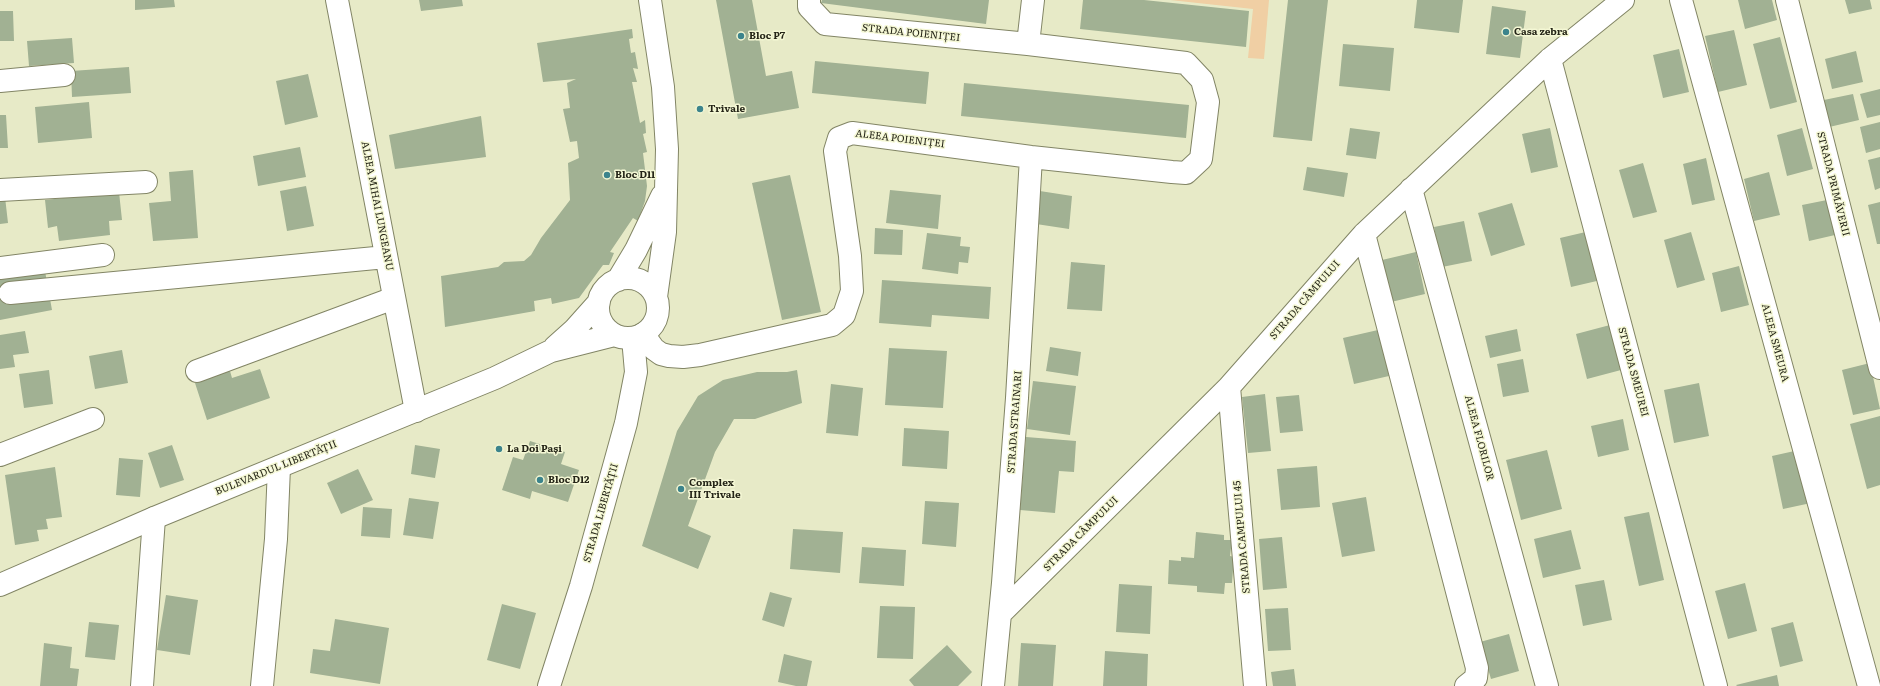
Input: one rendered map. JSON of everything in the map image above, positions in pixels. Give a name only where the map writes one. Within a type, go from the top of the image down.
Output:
[{"type":"street","name":"ALEEA MIHAI LUNGEANU","points":[[337,0],[416,411]]},
{"type":"street","points":[[650,0],[659,54],[666,113],[667,185],[663,252],[656,297]]},
{"type":"street","name":"STRADA POIENIȚEI","points":[[808,0],[809,7],[825,24],[1028,44],[1186,63],[1202,80],[1208,102],[1205,128]]},
{"type":"street","points":[[1028,44],[1033,0]]},
{"type":"street","name":"STRADA CÂMPULUI","points":[[1000,614],[1229,387],[1364,234],[1550,59],[1623,0]]},
{"type":"street","name":"ALEEA SMEURA","points":[[1681,0],[1869,686]]},
{"type":"street","name":"STRADA PRIMĂVERII","points":[[1786,0],[1880,368]]},
{"type":"street","name":"STRADA SMEUREI","points":[[1550,59],[1716,686]]},
{"type":"street","points":[[0,81],[64,75]]},
{"type":"street","name":"ALEEA POIENIȚEI","points":[[630,336],[661,354],[670,356],[689,356],[832,325],[844,315],[852,291],[850,256],[834,151],[839,138],[852,133],[1031,157],[1186,173],[1201,159],[1205,128]]},
{"type":"street","name":"STRADA STRAINARI","points":[[993,686],[1017,405],[1031,157]]},
{"type":"street","points":[[0,190],[146,182]]},
{"type":"street","points":[[618,280],[650,223],[667,185]]},
{"type":"street","name":"ALEEA FLORILOR","points":[[1411,189],[1547,686]]},
{"type":"street","points":[[1364,234],[1477,668],[1476,678],[1466,686]]},
{"type":"street","points":[[0,268],[103,255]]},
{"type":"street","points":[[10,293],[386,257]]},
{"type":"street","points":[[636,279],[645,283],[652,289],[659,308],[651,327],[630,336],[607,330],[602,322],[599,312],[599,302],[602,293],[609,285],[618,280],[636,279]]},
{"type":"street","points":[[197,371],[394,298]]},
{"type":"street","name":"BULEVARDUL LIBERTĂȚII","points":[[551,351],[574,330],[599,302]]},
{"type":"street","name":"BULEVARDUL LIBERTĂȚII","points":[[0,585],[154,518],[416,411],[507,372],[551,351],[630,336]]},
{"type":"street","name":"STRADA LIBERTĂȚII","points":[[549,686],[581,586],[626,423],[636,372],[630,336]]},
{"type":"street","name":"STRADA CAMPULUI 45","points":[[1229,387],[1255,686]]},
{"type":"street","points":[[0,455],[93,419]]},
{"type":"street","points":[[262,686],[276,539],[279,467]]},
{"type":"street","points":[[142,686],[154,518]]},
{"type":"shaded area","points":[[1170,0],[1269,0],[1264,59],[1248,58],[1253,9]]},
{"type":"building","points":[[135,0],[174,0],[175,7],[135,10]]},
{"type":"building","points":[[419,0],[462,0],[463,6],[421,11]]},
{"type":"building","name":"Bloc P7","points":[[716,0],[752,0],[766,76],[792,71],[799,108],[738,119]]},
{"type":"building","points":[[822,0],[989,0],[986,24],[821,3]]},
{"type":"building","points":[[1083,0],[1144,0],[1249,11],[1246,47],[1080,29]]},
{"type":"building","points":[[1288,0],[1328,0],[1312,141],[1273,137]]},
{"type":"building","points":[[1417,0],[1463,0],[1459,33],[1414,28]]},
{"type":"building","points":[[1738,0],[1772,0],[1777,20],[1745,29]]},
{"type":"building","points":[[1845,0],[1870,0],[1872,9],[1849,14]]},
{"type":"building","name":"Casa zebra","points":[[1492,6],[1526,11],[1520,58],[1486,54]]},
{"type":"building","points":[[0,11],[13,11],[14,41],[0,41]]},
{"type":"building","name":"Bloc D11","points":[[632,29],[633,38],[629,39],[631,53],[635,52],[638,69],[633,68],[637,82],[632,82],[640,123],[645,120],[646,133],[643,134],[647,152],[643,153],[647,186],[645,201],[638,221],[633,218],[610,252],[614,253],[609,265],[603,265],[579,298],[552,304],[551,298],[534,301],[535,311],[445,327],[441,276],[498,267],[504,262],[524,261],[531,255],[541,238],[570,200],[568,163],[579,158],[577,141],[570,142],[563,109],[570,108],[567,83],[576,79],[543,82],[537,43]]},
{"type":"building","points":[[1734,30],[1747,85],[1718,92],[1705,36]]},
{"type":"building","points":[[1780,37],[1797,102],[1770,109],[1753,44]]},
{"type":"building","points":[[72,38],[74,63],[29,66],[27,41]]},
{"type":"building","points":[[1343,44],[1394,48],[1390,91],[1339,86]]},
{"type":"building","points":[[1679,49],[1689,92],[1663,98],[1653,55]]},
{"type":"building","points":[[1856,51],[1863,82],[1832,89],[1825,59]]},
{"type":"building","points":[[815,61],[929,72],[926,104],[812,93]]},
{"type":"building","points":[[129,67],[131,93],[72,97],[71,71]]},
{"type":"building","points":[[308,74],[318,117],[285,125],[276,81]]},
{"type":"building","points":[[964,83],[1189,105],[1186,138],[961,116]]},
{"type":"building","points":[[1880,89],[1880,115],[1867,118],[1860,94]]},
{"type":"building","points":[[1853,94],[1859,120],[1825,128],[1819,101]]},
{"type":"building","points":[[89,102],[92,138],[38,143],[35,107]]},
{"type":"building","points":[[0,115],[6,115],[8,148],[0,148]]},
{"type":"building","points":[[481,116],[486,157],[395,169],[389,135]]},
{"type":"building","points":[[1880,122],[1880,149],[1866,153],[1860,127]]},
{"type":"building","points":[[1350,128],[1380,132],[1376,159],[1346,155]]},
{"type":"building","points":[[1550,128],[1558,167],[1531,173],[1522,134]]},
{"type":"building","points":[[1802,128],[1813,169],[1787,176],[1777,135]]},
{"type":"building","points":[[300,147],[306,177],[258,186],[253,156]]},
{"type":"building","points":[[1880,157],[1880,188],[1875,190],[1868,160]]},
{"type":"building","points":[[1706,158],[1715,200],[1692,205],[1683,164]]},
{"type":"building","points":[[1643,163],[1657,212],[1633,218],[1619,170]]},
{"type":"building","points":[[1307,167],[1348,173],[1344,197],[1303,190]]},
{"type":"building","points":[[193,170],[198,238],[153,241],[149,203],[171,201],[169,172]]},
{"type":"building","points":[[1769,172],[1780,215],[1754,221],[1744,179]]},
{"type":"building","points":[[790,175],[821,312],[782,320],[752,183]]},
{"type":"building","points":[[306,186],[314,226],[287,231],[280,191]]},
{"type":"building","points":[[1027,189],[1072,196],[1069,229],[1023,222]]},
{"type":"building","points":[[890,190],[941,195],[938,229],[886,223]]},
{"type":"building","points":[[119,192],[122,220],[109,221],[110,235],[59,241],[57,226],[48,228],[45,200]]},
{"type":"building","points":[[5,197],[8,223],[0,224],[0,198]]},
{"type":"building","points":[[1827,200],[1835,235],[1809,241],[1802,205]]},
{"type":"building","points":[[1880,202],[1880,244],[1877,244],[1868,205]]},
{"type":"building","points":[[1512,203],[1525,245],[1491,256],[1478,213]]},
{"type":"building","points":[[1464,221],[1472,261],[1442,267],[1434,227]]},
{"type":"building","points":[[875,228],[903,230],[902,255],[874,254]]},
{"type":"building","points":[[1590,231],[1601,280],[1571,287],[1560,238]]},
{"type":"building","points":[[1691,232],[1705,280],[1677,288],[1664,240]]},
{"type":"building","points":[[927,233],[961,237],[960,246],[970,247],[968,263],[959,262],[958,274],[922,269]]},
{"type":"building","points":[[1416,252],[1425,294],[1391,302],[1382,260]]},
{"type":"building","points":[[1071,262],[1105,265],[1102,311],[1067,309]]},
{"type":"building","points":[[1739,266],[1749,305],[1721,312],[1712,273]]},
{"type":"building","points":[[45,271],[52,310],[0,320],[0,279]]},
{"type":"building","points":[[882,280],[991,287],[989,319],[932,315],[931,327],[879,323]]},
{"type":"building","points":[[1610,325],[1621,370],[1587,379],[1576,334]]},
{"type":"building","points":[[1517,329],[1521,351],[1490,358],[1485,336]]},
{"type":"building","points":[[1378,330],[1389,376],[1354,384],[1343,338]]},
{"type":"building","points":[[25,331],[29,353],[13,355],[15,367],[0,369],[0,335]]},
{"type":"building","points":[[1050,347],[1081,352],[1078,376],[1046,371]]},
{"type":"building","points":[[889,348],[947,351],[943,408],[885,405]]},
{"type":"building","points":[[122,350],[128,383],[95,389],[89,356]]},
{"type":"building","points":[[1523,359],[1529,392],[1503,397],[1497,364]]},
{"type":"building","points":[[1870,363],[1880,409],[1853,415],[1842,370]]},
{"type":"building","points":[[260,369],[270,398],[207,420],[195,383],[230,371],[232,378]]},
{"type":"building","points":[[49,370],[53,404],[24,408],[19,374]]},
{"type":"building","name":"Complex III Trivale","points":[[797,370],[802,403],[755,419],[734,419],[715,452],[688,526],[711,536],[698,569],[642,546],[677,431],[698,396],[723,380],[757,372],[787,372]]},
{"type":"building","points":[[1033,381],[1076,386],[1070,435],[1027,429]]},
{"type":"building","points":[[1699,383],[1709,436],[1674,443],[1664,390]]},
{"type":"building","points":[[831,384],[863,388],[858,436],[826,433]]},
{"type":"building","points":[[1265,394],[1271,451],[1248,453],[1242,397]]},
{"type":"building","points":[[1299,395],[1303,431],[1280,433],[1276,397]]},
{"type":"building","points":[[1880,416],[1880,485],[1867,489],[1850,424]]},
{"type":"building","points":[[1623,419],[1629,450],[1598,457],[1591,426]]},
{"type":"building","points":[[904,428],[949,431],[947,469],[902,466]]},
{"type":"building","points":[[1026,437],[1076,441],[1074,472],[1059,471],[1055,513],[1020,510]]},
{"type":"building","name":"Bloc D12","points":[[530,441],[565,452],[561,464],[579,470],[568,502],[532,491],[530,499],[502,490],[513,457],[523,460]]},
{"type":"building","points":[[172,445],[184,480],[160,488],[148,453]]},
{"type":"building","points":[[415,445],[440,449],[435,478],[411,474]]},
{"type":"building","points":[[1547,450],[1562,509],[1521,520],[1506,460]]},
{"type":"building","points":[[1799,450],[1811,503],[1783,509],[1772,456]]},
{"type":"building","points":[[119,458],[143,460],[140,497],[116,495]]},
{"type":"building","points":[[1317,466],[1320,507],[1281,510],[1277,469]]},
{"type":"building","points":[[55,467],[62,517],[46,519],[48,529],[37,530],[39,541],[15,545],[5,475]]},
{"type":"building","points":[[358,469],[373,500],[341,514],[327,483]]},
{"type":"building","points":[[1366,497],[1375,551],[1342,557],[1332,503]]},
{"type":"building","points":[[409,498],[439,502],[433,539],[403,535]]},
{"type":"building","points":[[925,501],[959,503],[956,547],[922,544]]},
{"type":"building","points":[[363,507],[392,509],[390,538],[361,536]]},
{"type":"building","points":[[1649,512],[1664,580],[1639,586],[1624,517]]},
{"type":"building","points":[[793,529],[843,532],[840,573],[790,569]]},
{"type":"building","points":[[1571,530],[1581,569],[1543,578],[1534,539]]},
{"type":"building","points":[[1196,532],[1224,535],[1224,540],[1232,540],[1230,556],[1234,557],[1232,583],[1225,583],[1224,594],[1197,592],[1197,586],[1168,584],[1169,560],[1181,561],[1181,557],[1194,558]]},
{"type":"building","points":[[1282,537],[1287,588],[1263,590],[1259,539]]},
{"type":"building","points":[[862,547],[906,550],[904,586],[859,583]]},
{"type":"building","points":[[1604,580],[1612,620],[1583,626],[1575,585]]},
{"type":"building","points":[[1745,583],[1757,631],[1728,639],[1715,591]]},
{"type":"building","points":[[1119,584],[1152,586],[1150,634],[1116,632]]},
{"type":"building","points":[[770,592],[792,598],[784,627],[762,620]]},
{"type":"building","points":[[166,595],[198,600],[190,655],[157,650]]},
{"type":"building","points":[[502,604],[536,613],[520,669],[487,660]]},
{"type":"building","points":[[880,606],[915,607],[913,659],[877,658]]},
{"type":"building","points":[[1288,608],[1291,650],[1268,651],[1265,609]]},
{"type":"building","points":[[335,619],[389,628],[380,684],[310,673],[313,649],[330,651]]},
{"type":"building","points":[[89,622],[119,625],[115,660],[85,657]]},
{"type":"building","points":[[1793,622],[1803,661],[1780,667],[1771,628]]},
{"type":"building","points":[[1509,634],[1519,671],[1491,679],[1480,642]]},
{"type":"building","points":[[44,643],[72,647],[70,668],[79,669],[77,686],[40,686]]},
{"type":"building","points":[[1021,643],[1056,645],[1053,686],[1018,686]]},
{"type":"building","points":[[947,645],[972,672],[958,686],[914,686],[909,680]]},
{"type":"building","points":[[1105,651],[1148,654],[1147,686],[1103,686]]},
{"type":"building","points":[[784,654],[812,661],[807,686],[796,686],[778,682]]},
{"type":"building","points":[[1294,669],[1296,686],[1273,686],[1271,672]]},
{"type":"building","points":[[1777,675],[1779,686],[1736,685]]},
{"type":"place","name":"Casa zebra","points":[[1506,32]]},
{"type":"place","name":"Bloc P7","points":[[741,36]]},
{"type":"place","name":"Trivale","points":[[700,109]]},
{"type":"place","name":"Bloc D11","points":[[607,175]]},
{"type":"place","name":"La Doi Pași","points":[[499,449]]},
{"type":"place","name":"Bloc D12","points":[[540,480]]},
{"type":"place","name":"Complex III Trivale","points":[[681,489]]}]
